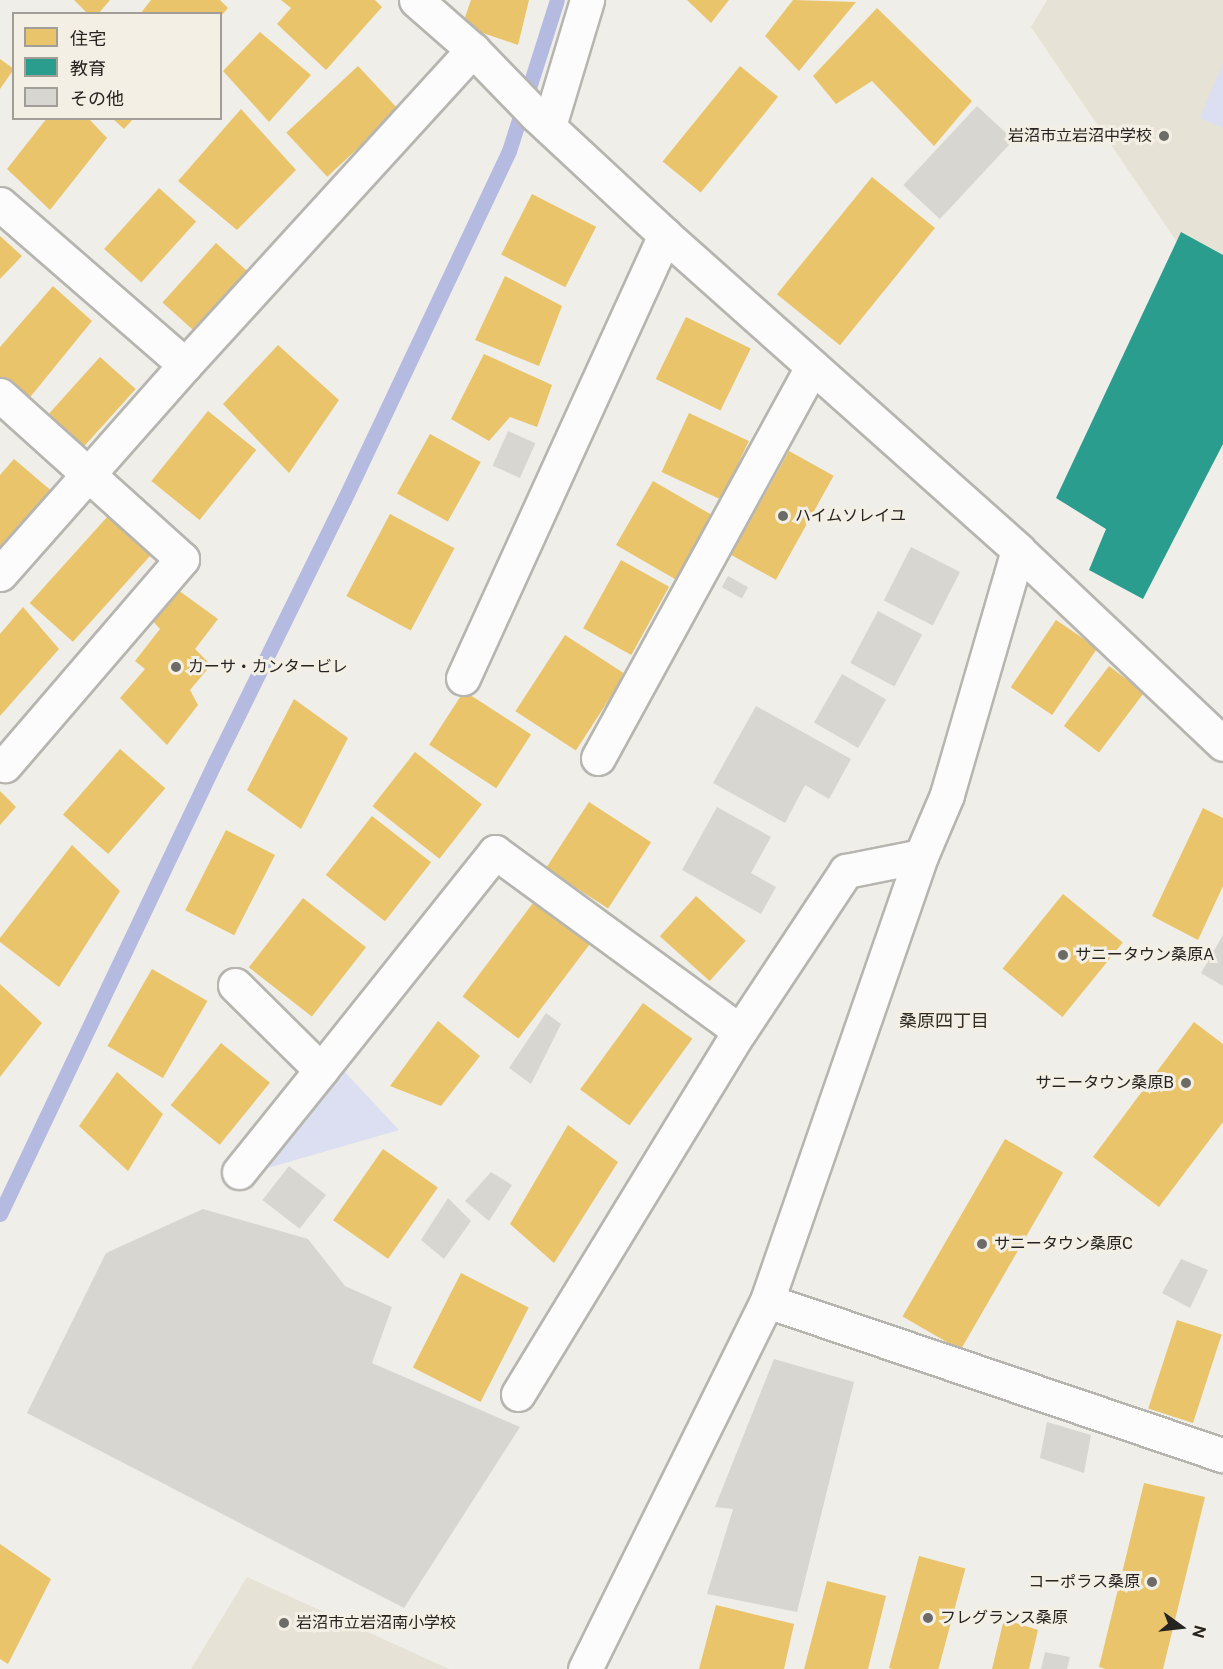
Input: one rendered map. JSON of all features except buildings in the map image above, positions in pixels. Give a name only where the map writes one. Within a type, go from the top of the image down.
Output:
[{"type":"street","points":[[534,112],[587,0]]},
{"type":"street","points":[[425,3],[534,112],[665,235],[1018,550],[1223,744]]},
{"type":"street","points":[[0,574],[185,365],[473,50]]},
{"type":"street","points":[[0,204],[185,365]]},
{"type":"street","points":[[464,678],[665,235]]},
{"type":"street","points":[[598,758],[812,367]]},
{"type":"street","points":[[0,395],[182,559],[5,765]]},
{"type":"street","points":[[585,1669],[767,1301],[921,856],[947,795],[1018,550]]},
{"type":"street","points":[[239,1172],[495,852],[740,1031]]},
{"type":"street","points":[[518,1394],[740,1031],[846,872],[921,856]]},
{"type":"street","points":[[235,985],[321,1070]]},
{"type":"street","points":[[767,1301],[1223,1455]]},
{"type":"shaded area","name":"岩沼市立岩沼中学校","points":[[1047,0],[1223,0],[1223,261],[1179,245],[1031,27]]},
{"type":"shaded area","points":[[1223,63],[1223,128],[1200,118]]},
{"type":"shaded area","points":[[344,1071],[399,1130],[268,1168],[302,1116]]},
{"type":"shaded area","name":"岩沼市立岩沼南小学校","points":[[247,1577],[449,1669],[191,1669]]},
{"type":"waterway","points":[[0,1214],[215,762],[344,500],[509,151],[557,0]]},
{"type":"place","name":"岩沼市立岩沼中学校","points":[[1164,136]]},
{"type":"place","name":"ハイムソレイユ","points":[[783,516]]},
{"type":"place","name":"カーサ・カンタービレ","points":[[176,667]]},
{"type":"place","name":"サニータウン桑原A","points":[[1063,955]]},
{"type":"place","name":"サニータウン桑原B","points":[[1186,1083]]},
{"type":"place","name":"サニータウン桑原C","points":[[982,1244]]},
{"type":"place","name":"コーポラス桑原","points":[[1152,1582]]},
{"type":"place","name":"フレグランス桑原","points":[[928,1618]]},
{"type":"place","name":"岩沼市立岩沼南小学校","points":[[284,1623]]},
{"type":"district","name":"桑原四丁目","points":[[944,1021]]}]
